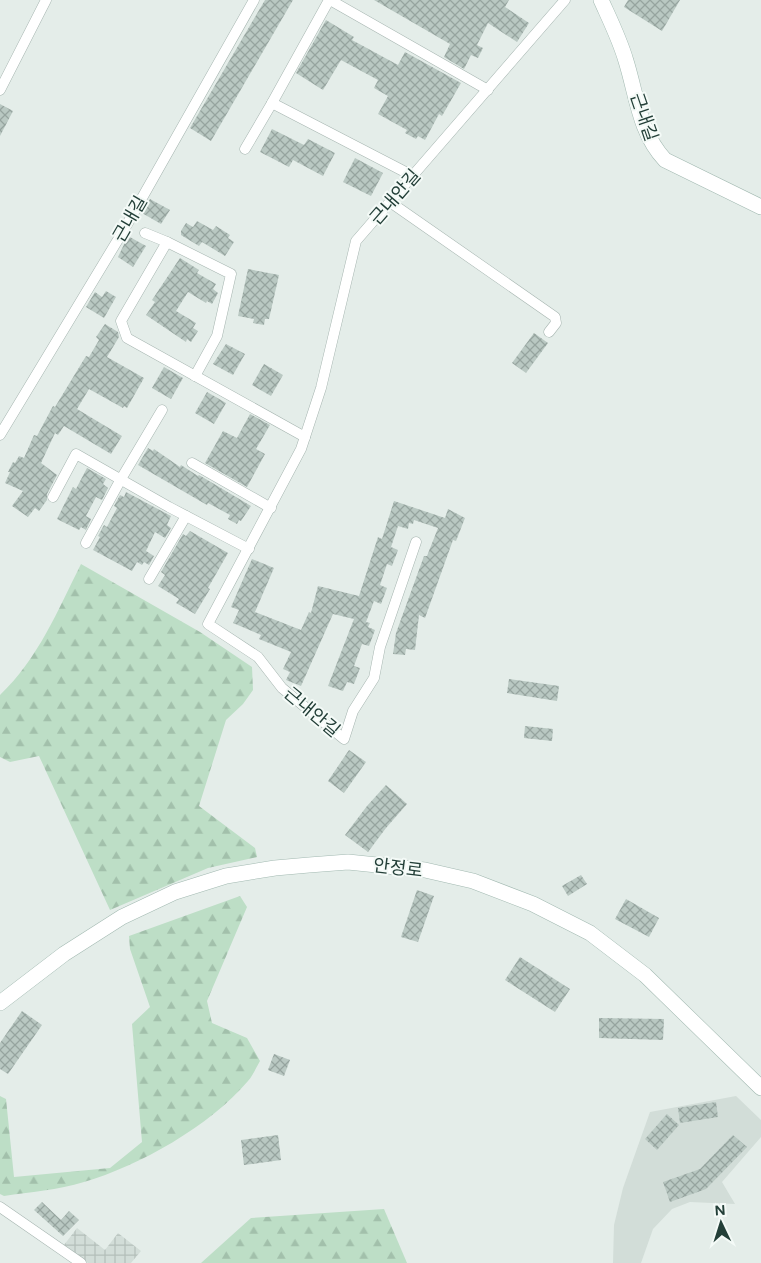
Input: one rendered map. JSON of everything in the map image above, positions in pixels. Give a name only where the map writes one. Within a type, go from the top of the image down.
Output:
[{"type":"street","points":[[0,90],[46,0]]},
{"type":"street","name":"근내길","points":[[0,435],[125,228],[254,0]]},
{"type":"street","points":[[245,149],[329,0],[488,90]]},
{"type":"street","name":"근내안길","points":[[416,542],[380,647],[374,678],[353,711],[344,739],[282,688],[258,657],[208,624],[301,450],[321,388],[356,241],[565,0]]},
{"type":"street","name":"근내길","points":[[601,0],[626,59],[644,127],[656,150],[665,160],[761,207]]},
{"type":"street","points":[[272,103],[413,176]]},
{"type":"street","points":[[390,202],[555,317],[556,323],[549,332]]},
{"type":"street","points":[[145,233],[231,274],[217,336],[195,376]]},
{"type":"street","points":[[167,242],[121,321],[127,338],[305,437]]},
{"type":"street","points":[[86,543],[162,410]]},
{"type":"street","points":[[53,498],[76,454],[249,549]]},
{"type":"street","points":[[192,463],[270,508]]},
{"type":"street","points":[[149,579],[186,516]]},
{"type":"street","name":"안정로","points":[[0,1003],[64,954],[122,916],[175,892],[226,876],[348,862],[425,870],[473,881],[533,904],[590,933],[645,976],[761,1088]]},
{"type":"street","points":[[0,1207],[81,1263]]},
{"type":"shaded area","points":[[736,1096],[761,1120],[761,1137],[722,1182],[735,1204],[690,1202],[672,1209],[653,1229],[641,1263],[613,1263],[614,1225],[623,1188],[650,1112]]},
{"type":"shaded area","points":[[77,1228],[105,1250],[118,1233],[141,1251],[131,1263],[88,1263],[64,1245]]},
{"type":"green space","points":[[81,564],[200,632],[252,667],[253,690],[243,704],[226,720],[199,806],[255,848],[257,857],[208,868],[110,910],[39,756],[10,762],[0,757],[0,695],[36,650]]},
{"type":"green space","points":[[240,896],[247,907],[207,1001],[212,1023],[247,1038],[260,1061],[248,1081],[214,1114],[194,1129],[127,1166],[84,1182],[64,1187],[4,1196],[0,1194],[0,1096],[6,1099],[14,1177],[110,1168],[142,1142],[132,1024],[150,1007],[130,949],[129,936]]},
{"type":"green space","points":[[384,1209],[407,1263],[201,1263],[251,1218]]},
{"type":"building","points":[[265,0],[293,0],[211,141],[190,128]]},
{"type":"building","points":[[374,0],[509,0],[505,7],[529,23],[517,42],[488,23],[477,45],[483,48],[478,58],[471,55],[464,69],[444,57],[450,44]]},
{"type":"building","points":[[628,0],[680,0],[662,31],[624,7]]},
{"type":"building","points":[[326,20],[354,37],[352,40],[398,65],[405,52],[461,83],[442,116],[439,114],[425,140],[418,136],[416,139],[405,133],[407,130],[378,114],[388,96],[374,88],[378,80],[341,60],[323,90],[296,73]]},
{"type":"building","points":[[0,104],[13,111],[0,136]]},
{"type":"building","points":[[272,129],[304,145],[308,139],[335,153],[323,176],[293,160],[289,167],[260,152]]},
{"type":"building","points":[[355,158],[383,173],[371,196],[343,182]]},
{"type":"building","points":[[150,199],[170,210],[161,224],[142,213]]},
{"type":"building","points":[[197,221],[213,230],[216,226],[230,235],[228,238],[234,242],[225,256],[202,242],[199,246],[181,235],[181,231],[186,223],[193,227]]},
{"type":"building","points":[[128,236],[146,246],[133,267],[118,257]]},
{"type":"building","points":[[180,258],[199,270],[197,273],[216,284],[213,289],[218,293],[212,304],[207,301],[206,303],[188,292],[176,311],[196,323],[193,328],[198,331],[191,342],[187,339],[186,342],[146,315],[155,302],[152,300]]},
{"type":"building","points":[[248,269],[279,275],[269,319],[265,319],[264,325],[253,323],[254,319],[238,316]]},
{"type":"building","points":[[106,291],[116,297],[104,318],[86,307],[95,292],[102,297]]},
{"type":"building","points":[[105,324],[118,332],[119,337],[107,357],[144,378],[127,408],[124,406],[123,408],[89,389],[77,409],[122,436],[111,454],[64,426],[58,435],[55,433],[41,463],[57,475],[47,494],[47,500],[39,511],[35,508],[28,517],[12,506],[23,491],[5,483],[10,472],[8,472],[13,462],[15,463],[19,456],[24,458],[34,435],[37,436],[53,406],[55,407],[86,356],[89,357],[99,340],[96,337]]},
{"type":"building","points":[[534,333],[548,343],[526,373],[512,363]]},
{"type":"building","points":[[226,344],[245,354],[233,375],[213,364]]},
{"type":"building","points":[[264,364],[283,375],[271,396],[252,385]]},
{"type":"building","points":[[164,367],[183,378],[171,399],[152,388]]},
{"type":"building","points":[[207,392],[226,403],[214,424],[195,413]]},
{"type":"building","points":[[250,414],[270,425],[256,449],[265,454],[247,487],[205,463],[223,431],[237,438]]},
{"type":"building","points":[[148,448],[153,451],[154,449],[180,467],[181,465],[251,506],[241,521],[239,520],[237,524],[228,519],[230,515],[208,503],[207,505],[138,465]]},
{"type":"building","points":[[87,468],[106,479],[103,484],[108,488],[102,500],[96,497],[86,516],[91,519],[86,530],[81,527],[79,530],[57,519],[73,487],[76,489]]},
{"type":"building","points":[[126,492],[171,516],[167,525],[171,528],[165,538],[155,532],[146,551],[154,556],[149,565],[144,562],[142,565],[137,562],[132,571],[93,550],[104,525],[107,527],[117,508],[114,506],[120,495],[124,497]]},
{"type":"building","points":[[394,501],[445,518],[448,509],[465,518],[456,541],[453,540],[425,618],[419,615],[415,650],[406,649],[405,655],[393,654],[396,633],[424,556],[427,556],[438,528],[414,520],[413,524],[409,523],[408,529],[398,526],[391,547],[398,550],[392,566],[387,564],[380,585],[387,588],[381,604],[374,601],[366,622],[370,623],[368,627],[375,630],[369,646],[362,644],[354,666],[360,668],[354,684],[347,682],[343,691],[328,686],[354,619],[333,614],[301,686],[286,680],[290,672],[283,669],[291,652],[259,639],[261,635],[233,623],[239,610],[231,607],[252,559],[274,568],[255,612],[301,630],[309,612],[311,613],[318,586],[359,596],[378,537],[382,539]]},
{"type":"building","points":[[190,531],[228,553],[195,614],[176,603],[179,599],[158,586],[165,575],[161,572],[183,534],[186,536]]},
{"type":"building","points":[[509,679],[559,686],[557,701],[507,693]]},
{"type":"building","points":[[525,726],[553,729],[552,741],[524,738]]},
{"type":"building","points":[[349,750],[366,762],[344,793],[328,781]]},
{"type":"building","points":[[386,785],[407,804],[368,852],[345,835]]},
{"type":"building","points":[[581,875],[587,884],[568,896],[562,886]]},
{"type":"building","points":[[417,890],[434,896],[418,942],[401,937]]},
{"type":"building","points":[[626,899],[659,918],[649,937],[615,919]]},
{"type":"building","points":[[520,957],[570,989],[555,1012],[505,980]]},
{"type":"building","points":[[22,1011],[42,1025],[8,1074],[0,1069],[0,1043]]},
{"type":"building","points":[[599,1018],[664,1019],[663,1040],[599,1038]]},
{"type":"building","points":[[274,1054],[290,1060],[284,1076],[268,1070]]},
{"type":"building","points":[[716,1102],[718,1117],[680,1123],[678,1108]]},
{"type":"building","points":[[667,1114],[679,1125],[657,1150],[645,1139]]},
{"type":"building","points":[[278,1135],[281,1160],[244,1165],[241,1140]]},
{"type":"building","points":[[733,1135],[747,1147],[706,1189],[670,1202],[663,1182],[700,1169]]},
{"type":"building","points":[[42,1202],[61,1220],[69,1211],[79,1220],[63,1236],[34,1210]]}]
